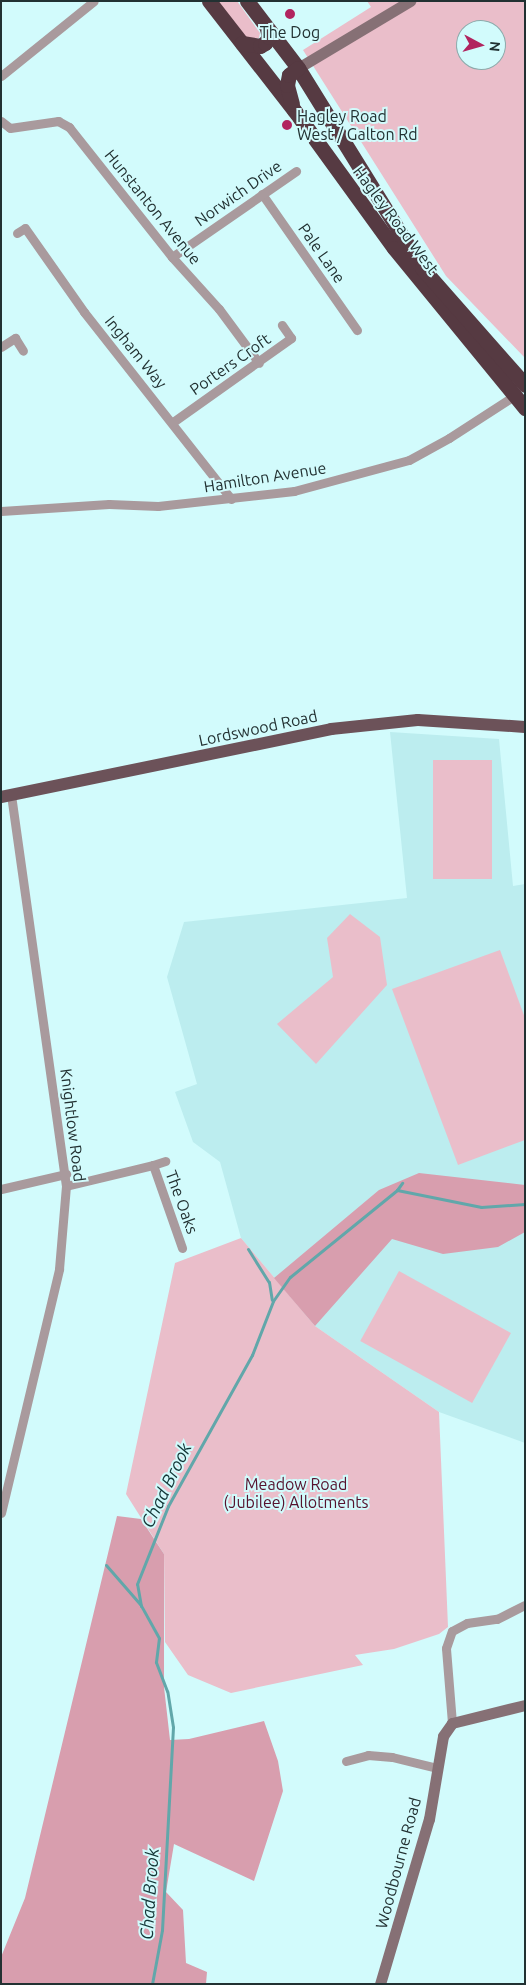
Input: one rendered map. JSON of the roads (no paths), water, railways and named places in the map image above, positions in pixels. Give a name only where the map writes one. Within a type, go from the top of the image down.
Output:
[{"type":"highway","name":"Hagley Road West","points":[[209,1],[294,110],[394,248],[525,408]]},
{"type":"highway","name":"Hagley Road West","points":[[247,1],[298,68],[422,268],[524,384]]},
{"type":"highway","points":[[242,43],[260,46],[265,43],[267,28]]},
{"type":"highway","points":[[294,110],[287,85],[288,75],[298,68]]},
{"type":"highway","points":[[514,396],[524,384]]},
{"type":"main road","name":"Lordswood Road","points":[[6,797],[331,729],[418,720],[525,727]]},
{"type":"street","points":[[1,76],[94,1]]},
{"type":"street","points":[[298,68],[410,1]]},
{"type":"street","name":"Hunstanton Avenue","points":[[1,121],[10,128],[58,121],[69,127],[172,257],[219,309],[259,363]]},
{"type":"street","name":"Norwich Drive","points":[[172,257],[296,171]]},
{"type":"street","name":"Pale Lane","points":[[262,194],[357,330]]},
{"type":"street","name":"Ingham Way","points":[[18,233],[25,228],[84,312],[173,422],[231,499]]},
{"type":"street","name":"Porters Croft","points":[[173,422],[259,363],[291,338],[282,325]]},
{"type":"street","points":[[1,347],[15,338],[23,351]]},
{"type":"street","name":"Hamilton Avenue","points":[[1,511],[109,504],[158,506],[294,491],[409,460],[449,438],[514,396]]},
{"type":"street","name":"Knightlow Road","points":[[1,1513],[59,1269],[66,1186],[66,1174],[6,797]]},
{"type":"street","name":"The Oaks","points":[[66,1186],[165,1161]]},
{"type":"street","name":"The Oaks","points":[[152,1165],[182,1248]]},
{"type":"street","points":[[1,1189],[66,1174]]},
{"type":"street","points":[[525,1605],[497,1619],[467,1623],[452,1631],[446,1648],[452,1723],[525,1705]]},
{"type":"street","name":"Woodbourne Road","points":[[380,1984],[429,1819],[443,1736],[452,1723]]},
{"type":"street","points":[[346,1761],[368,1755],[437,1768]]},
{"type":"waterway","name":"Chad Brook","points":[[397,1190],[402,1183]]},
{"type":"waterway","name":"Chad Brook","points":[[152,1984],[162,1930],[173,1727],[167,1691],[156,1662],[159,1638],[141,1606],[137,1584],[168,1506],[252,1355],[273,1301],[290,1277],[397,1190],[481,1207],[525,1204]]},
{"type":"waterway","points":[[248,1249],[269,1282],[272,1300]]},
{"type":"waterway","points":[[106,1565],[140,1604]]},
{"type":"place","name":"The Dog","points":[[290,14]]},
{"type":"place","name":"Hagley Road West / Galton Rd","points":[[287,125]]},
{"type":"park label","name":"Meadow Road (Jubilee) Allotments","points":[[296,1493]]}]
